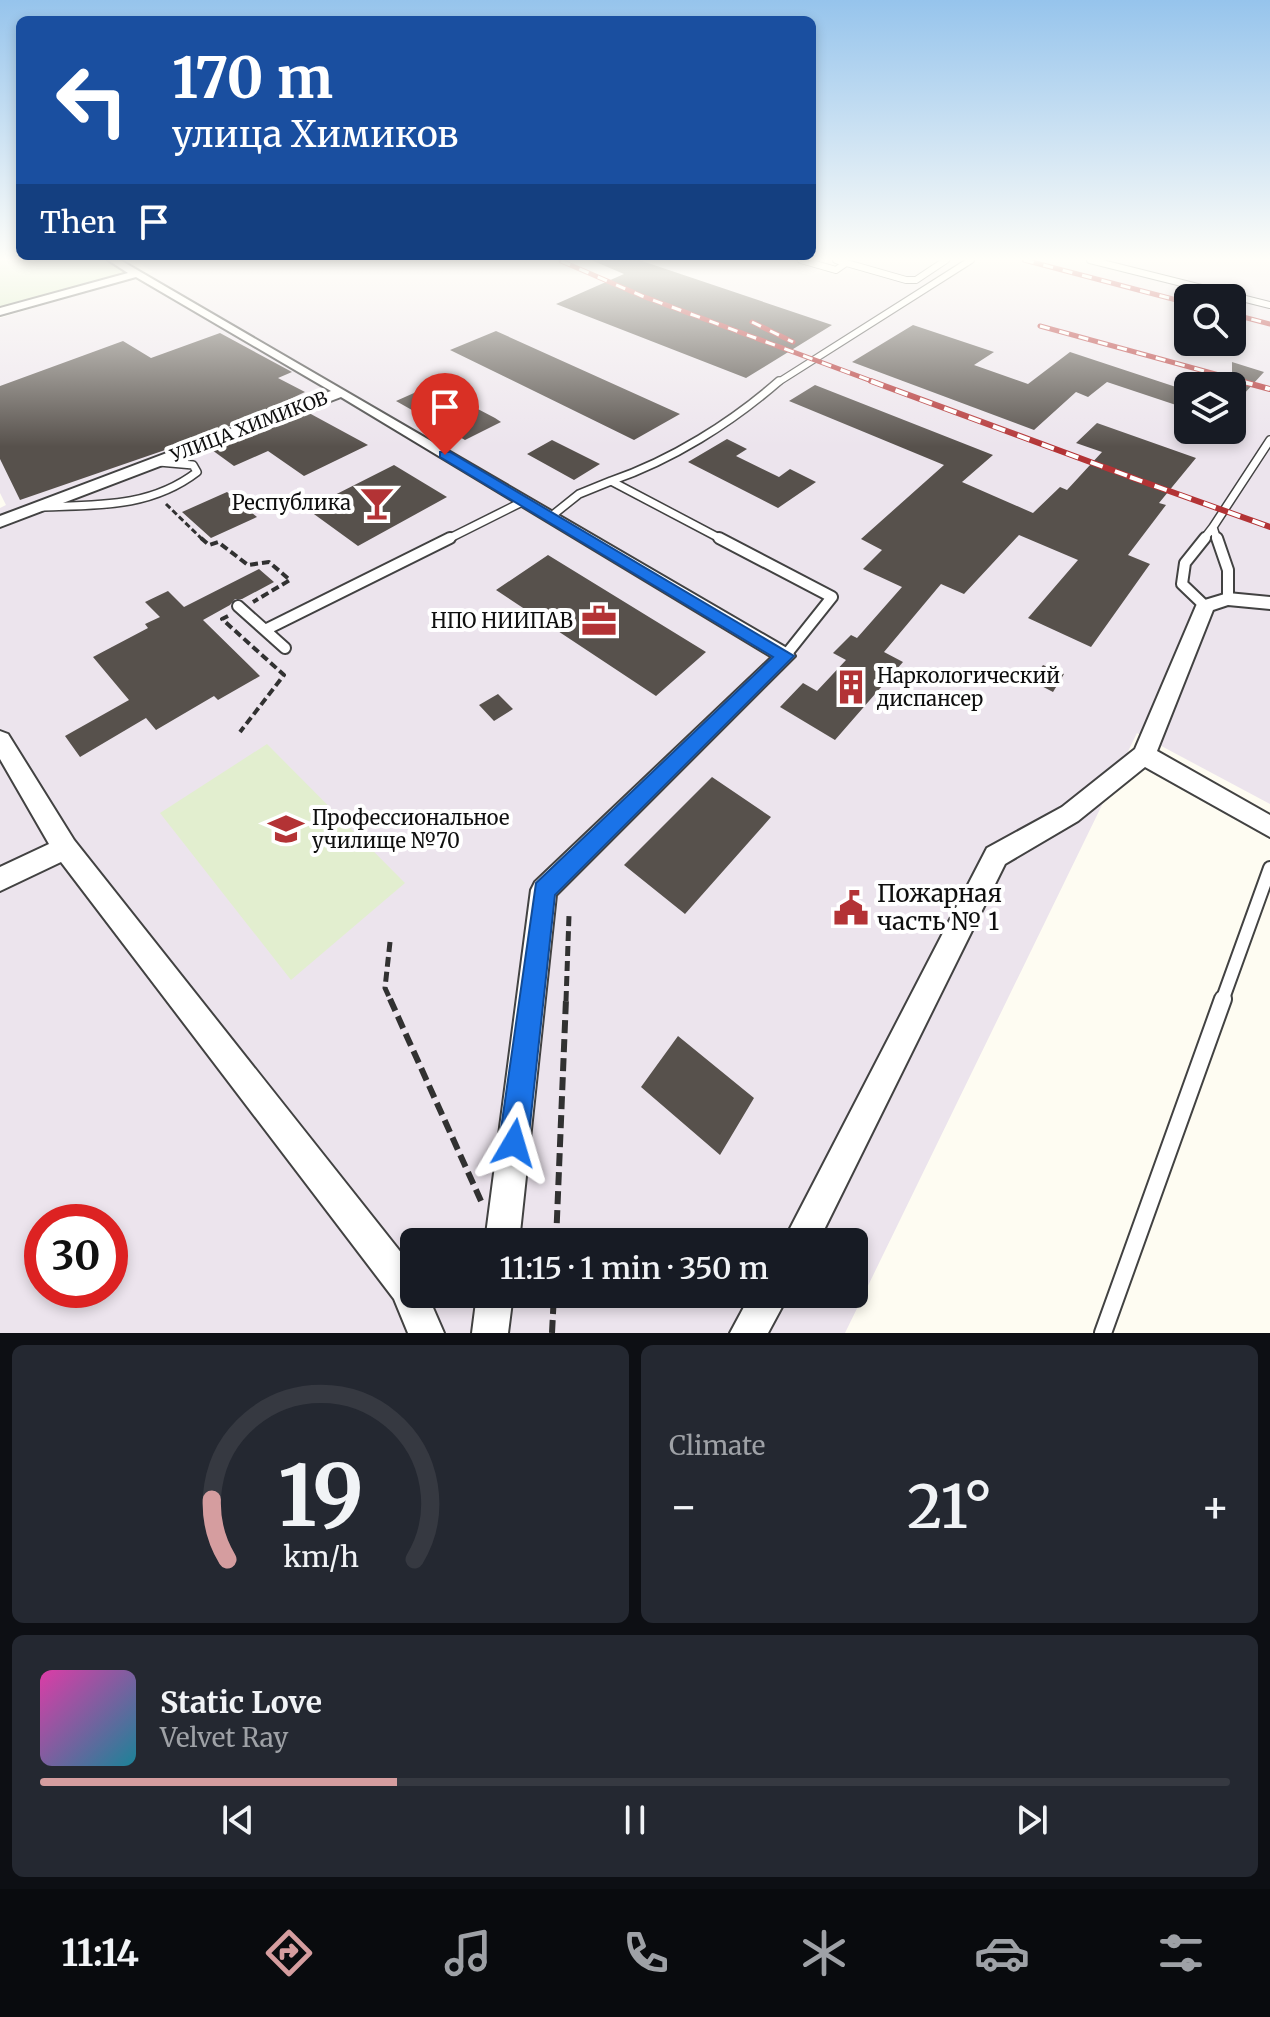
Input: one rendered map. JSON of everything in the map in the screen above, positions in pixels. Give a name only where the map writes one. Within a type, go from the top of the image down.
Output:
[{"type":"street","name":"УЛИЦА ХИМИКОВ","points":[[220,322],[785,656]]},
{"type":"street","name":"УЛИЦА ХИМИКОВ","points":[[0,522],[342,392]]},
{"type":"street","points":[[807,1228],[996,856],[1070,814],[1144,755],[1217,602],[1270,603]]},
{"type":"street","points":[[503,1228],[544,890],[785,656]]},
{"type":"street","points":[[0,740],[65,848],[406,1287],[426,1333]]},
{"type":"street","points":[[1144,755],[1270,827]]},
{"type":"street","points":[[0,879],[65,848]]},
{"type":"street","points":[[490,1333],[493,1308]]},
{"type":"street","points":[[748,1333],[763,1308]]},
{"type":"lane","points":[[549,518],[579,494],[637,472],[742,413],[785,376],[872,322]]},
{"type":"lane","points":[[1213,527],[1228,570],[1217,602],[1182,584],[1185,563],[1213,527],[1270,440]]},
{"type":"lane","points":[[34,508],[95,506],[158,497],[182,486],[197,472],[193,465],[185,462],[156,463]]},
{"type":"lane","points":[[611,481],[832,597],[785,656]]},
{"type":"lane","points":[[265,630],[522,502]]},
{"type":"lane","points":[[238,606],[285,648]]},
{"type":"lane","points":[[1103,1333],[1270,868]]},
{"type":"path","points":[[557,1228],[569,915]]},
{"type":"path","points":[[390,942],[385,988],[476,1193],[495,1228]]},
{"type":"path","points":[[552,1333],[553,1308]]},
{"type":"shaded area","points":[[0,322],[1174,322],[1174,356],[1246,356],[1246,322],[1270,322],[1270,804],[1137,733],[868,1286],[868,1228],[400,1228],[400,1308],[857,1308],[845,1333],[0,1333],[0,508],[6,505],[0,493]]},
{"type":"green space","points":[[267,744],[405,883],[291,980],[160,813]]},
{"type":"building","points":[[603,322],[824,322],[832,325],[746,378]]},
{"type":"building","points":[[913,325],[994,352],[974,365],[1028,384],[1070,352],[1174,386],[1174,404],[1107,382],[1088,397],[1076,392],[1034,430],[852,362]]},
{"type":"building","points":[[496,331],[680,414],[634,440],[450,350]]},
{"type":"building","points":[[220,333],[292,372],[278,378],[305,392],[288,400],[292,402],[197,439],[20,500],[0,459],[0,386],[123,341],[151,358]]},
{"type":"building","points":[[1232,362],[1264,372],[1246,392],[1246,372],[1232,372]]},
{"type":"building","points":[[432,385],[501,422],[465,440],[396,401]]},
{"type":"building","points":[[815,385],[993,455],[962,482],[1033,513],[1060,487],[1067,490],[1102,452],[1076,443],[1097,423],[1196,458],[1159,503],[1166,505],[1128,555],[1150,564],[1091,647],[1028,618],[1078,560],[1019,535],[964,594],[941,584],[884,652],[903,662],[835,740],[780,707],[803,683],[817,691],[846,660],[833,653],[851,635],[857,638],[902,587],[863,569],[882,550],[861,539],[944,465],[789,401]]},
{"type":"building","points":[[309,413],[368,445],[304,476],[268,451],[234,466],[212,450]]},
{"type":"building","points":[[727,439],[747,449],[736,456],[779,477],[790,469],[816,482],[778,508],[688,462]]},
{"type":"building","points":[[552,440],[600,464],[574,480],[527,454]]},
{"type":"building","name":"Республика","points":[[394,465],[447,497],[358,546],[307,509]]},
{"type":"building","points":[[227,492],[257,517],[211,538],[182,512]]},
{"type":"building","name":"НПО НИИПАВ","points":[[548,555],[706,652],[656,696],[496,590]]},
{"type":"building","points":[[259,569],[274,582],[242,599],[235,599],[203,620],[260,676],[218,700],[214,696],[156,730],[146,718],[80,757],[65,736],[129,700],[93,657],[148,628],[145,624],[160,617],[145,602],[168,591],[184,607]]},
{"type":"building","points":[[1043,665],[1064,674],[1053,692],[1032,681]]},
{"type":"building","points":[[498,694],[513,709],[494,721],[479,705]]},
{"type":"building","points":[[712,777],[771,817],[685,914],[624,865]]},
{"type":"building","points":[[678,1036],[754,1098],[720,1155],[641,1087]]},
{"type":"railway","points":[[713,322],[877,383]]},
{"type":"railway","points":[[752,322],[793,342]]},
{"type":"railway","points":[[1263,322],[1270,324]]},
{"type":"railway","points":[[1040,326],[1248,383]]},
{"type":"railway","points":[[871,381],[1139,480]]},
{"type":"railway","points":[[1246,383],[1270,389]]},
{"type":"railway","points":[[1130,477],[1270,527]]},
{"type":"place","name":"Республика","points":[[377,503]]},
{"type":"place","name":"НПО НИИПАВ","points":[[599,621]]},
{"type":"place","name":"Наркологический диспансер","points":[[851,687]]},
{"type":"place","name":"Профессиональное училище №70","points":[[286,829]]},
{"type":"place","name":"Пожарная часть № 1","points":[[851,908]]},
{"type":"route","points":[[445,455],[785,656],[544,890],[514,1143]]}]
